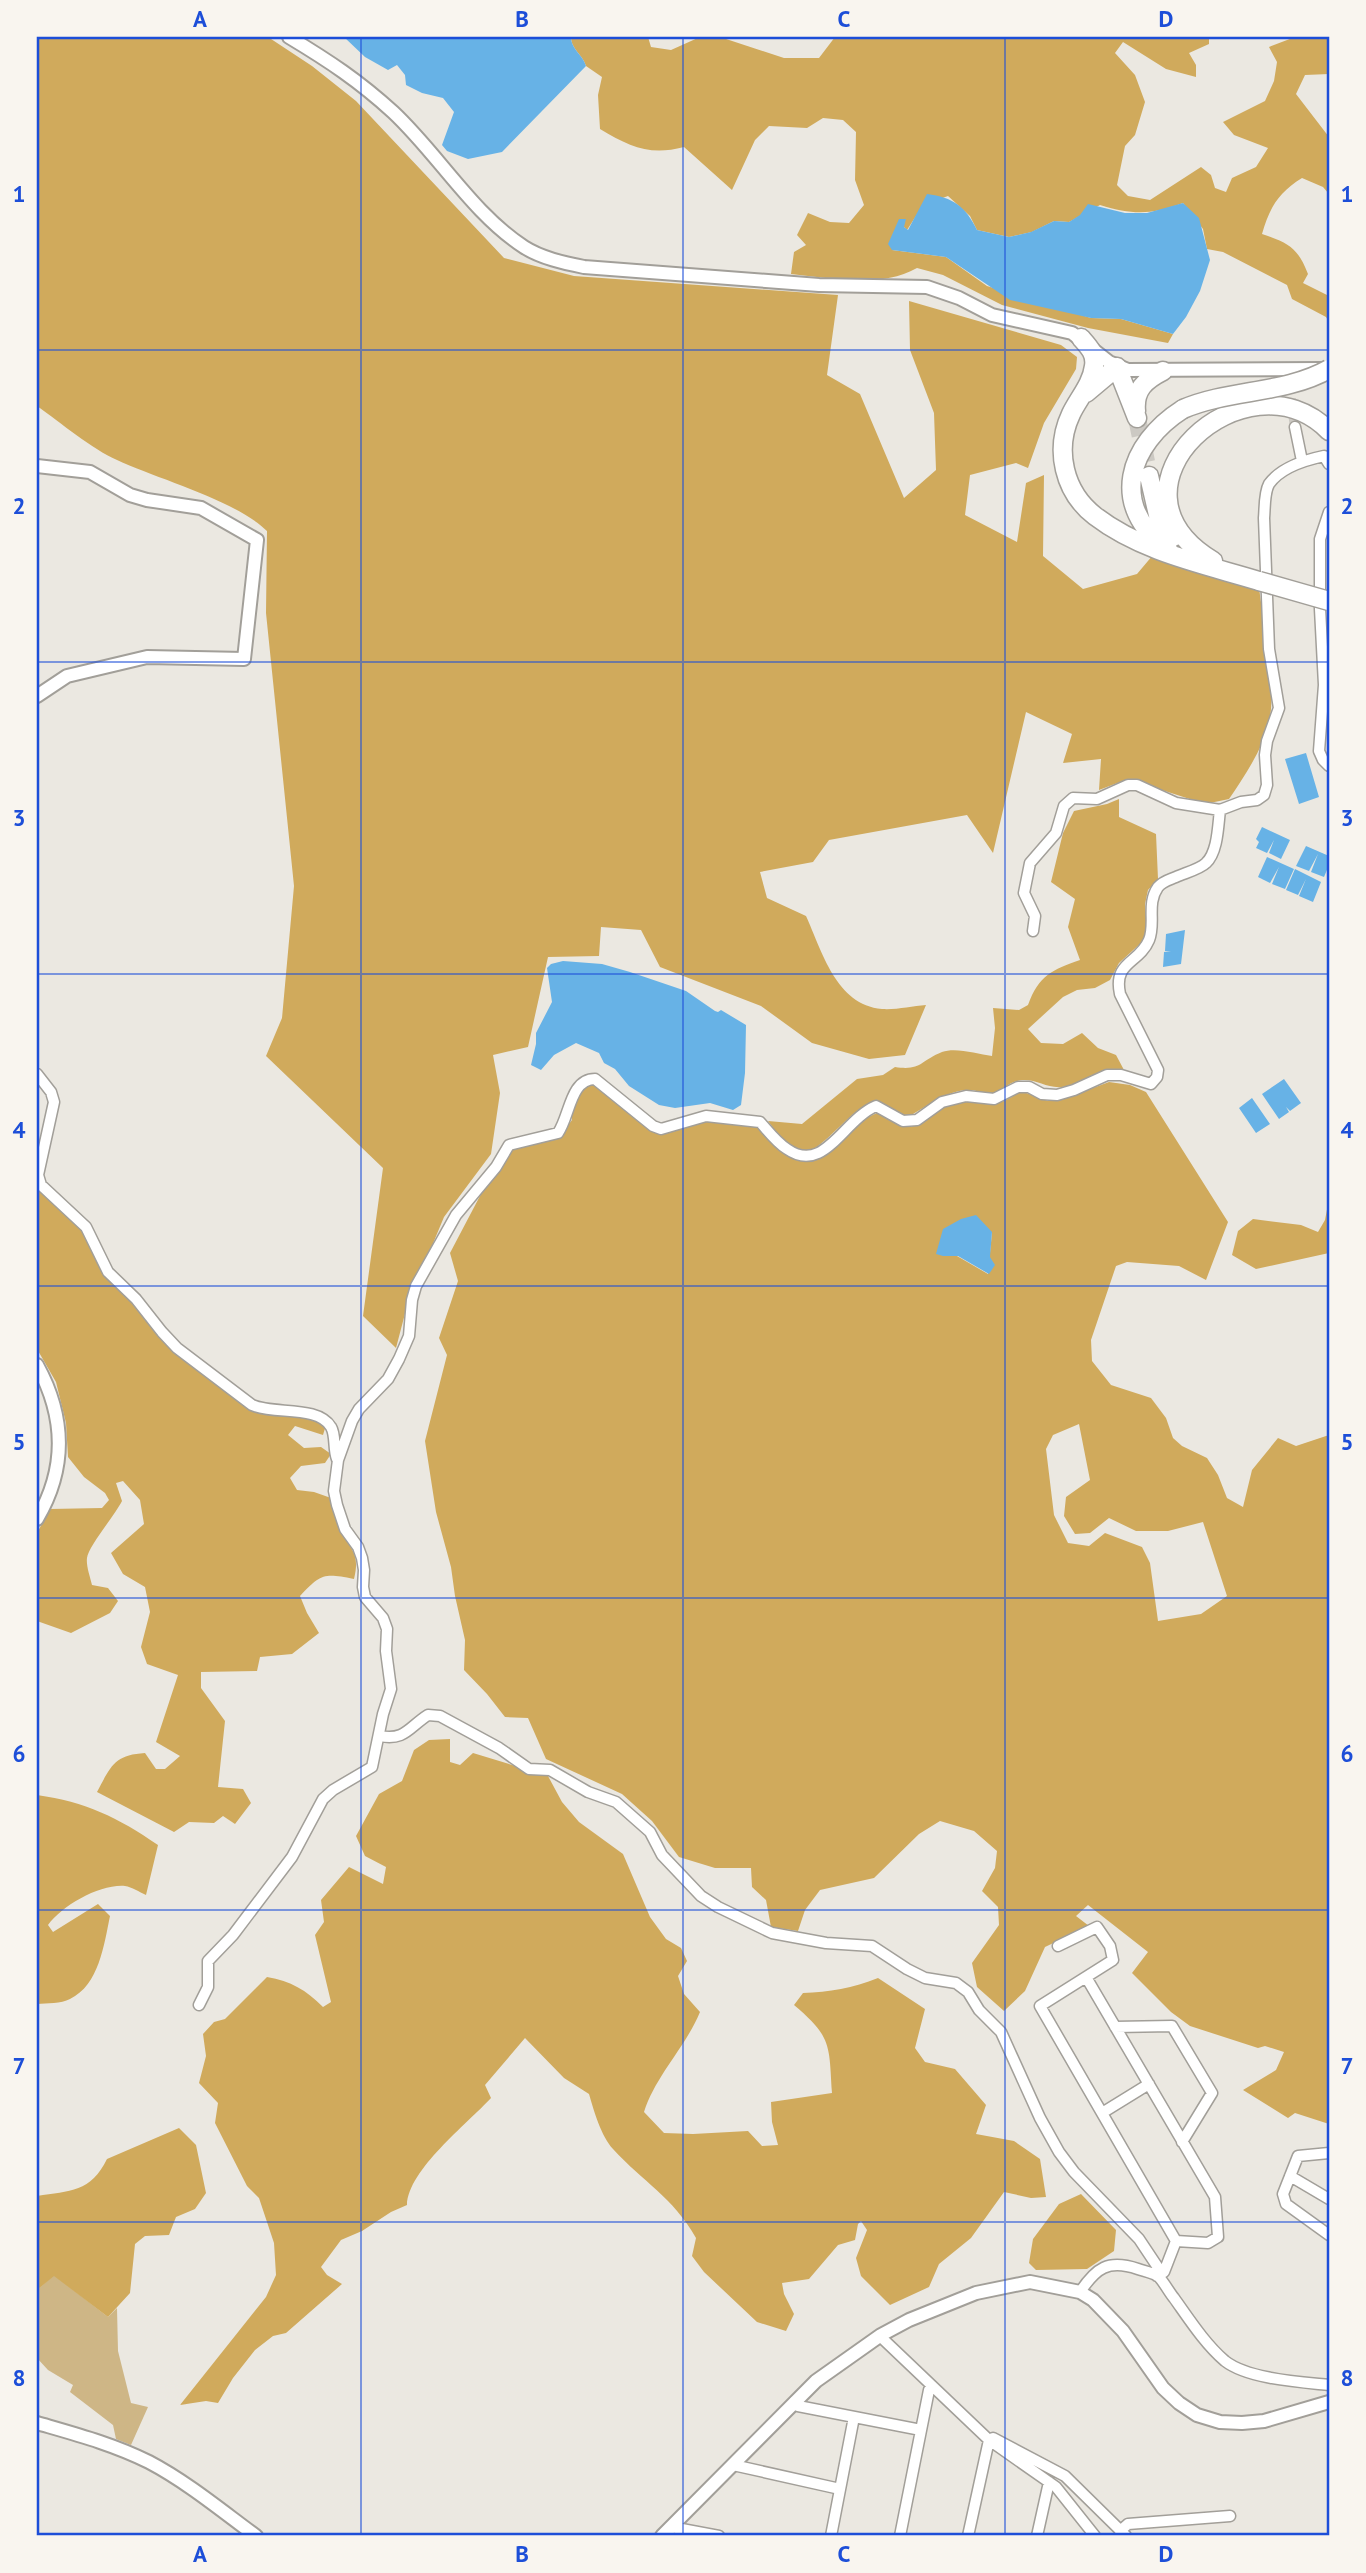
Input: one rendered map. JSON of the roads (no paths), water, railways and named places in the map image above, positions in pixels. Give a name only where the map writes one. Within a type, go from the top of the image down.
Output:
[{"type":"highway","points":[[1081,338],[1092,352],[1094,367],[1089,383],[1069,417],[1063,446],[1066,476],[1071,489],[1093,514],[1124,534],[1158,550],[1329,595]]},
{"type":"highway","points":[[1077,404],[1118,367],[1137,418],[1136,397],[1139,389],[1152,376],[1163,371]]},
{"type":"highway","points":[[1193,561],[1172,552],[1148,531],[1134,504],[1132,472],[1146,442],[1156,429],[1183,409],[1218,397],[1290,384],[1329,369]]},
{"type":"highway","points":[[1213,561],[1185,539],[1174,520],[1171,508],[1169,481],[1172,468],[1193,435],[1217,419],[1261,407],[1290,407],[1301,411],[1329,431]]},
{"type":"highway","points":[[1149,476],[1158,514],[1171,535],[1191,551],[1259,578],[1329,601]]},
{"type":"street","points":[[289,37],[347,72],[395,114],[499,228],[526,248],[557,261],[584,267],[819,285],[927,287],[959,298],[992,315],[1064,330],[1081,338],[1118,367],[1138,371],[1329,369]]},
{"type":"street","points":[[1291,399],[1296,371]]},
{"type":"street","points":[[1295,427],[1302,461]]},
{"type":"street","points":[[1033,931],[1035,916],[1024,893],[1030,863],[1056,833],[1064,806],[1073,798],[1097,799],[1128,785],[1137,785],[1176,803],[1220,810],[1241,802],[1257,800],[1264,795],[1267,785],[1266,748],[1279,708],[1269,649],[1265,497],[1269,485],[1302,461],[1324,456],[1329,464]]},
{"type":"street","points":[[37,466],[90,472],[130,495],[201,508],[257,540],[244,659],[147,657],[67,676],[37,696]]},
{"type":"street","points":[[1329,512],[1320,539],[1324,685],[1320,751],[1322,760],[1329,766]]},
{"type":"street","points":[[199,2005],[208,1987],[208,1961],[233,1935],[292,1857],[323,1799],[372,1767],[391,1689],[386,1651],[387,1629],[383,1618],[365,1597],[362,1587],[362,1558],[358,1547],[345,1529],[337,1506],[334,1490],[338,1460],[359,1409],[388,1379],[399,1359],[409,1336],[416,1286],[456,1216],[496,1167],[509,1145],[558,1133],[565,1123],[574,1095],[581,1083],[587,1079],[595,1079],[653,1126],[661,1129],[706,1116],[760,1122],[785,1148],[797,1156],[812,1157],[827,1150],[847,1126],[864,1111],[876,1106],[903,1121],[917,1120],[942,1101],[966,1096],[994,1099],[1018,1087],[1029,1087],[1042,1094],[1057,1095],[1107,1075],[1121,1075],[1151,1084],[1157,1077],[1158,1070],[1117,983],[1123,967],[1143,950],[1150,938],[1151,900],[1156,890],[1162,883],[1206,863],[1213,851],[1220,810]]},
{"type":"street","points":[[37,1074],[51,1092],[54,1102],[38,1175],[41,1185],[86,1227],[108,1272],[136,1298],[177,1348],[252,1405],[264,1410],[310,1413],[325,1421],[332,1428],[338,1460]]},
{"type":"street","points":[[37,1365],[55,1404],[58,1448],[55,1474],[45,1506],[37,1519]]},
{"type":"street","points":[[380,1737],[404,1735],[428,1715],[440,1716],[499,1748],[529,1769],[550,1770],[588,1792],[616,1802],[650,1832],[662,1856],[701,1896],[718,1907],[772,1933],[826,1943],[872,1945],[925,1978],[956,1983],[968,1992],[979,2010],[1001,2032],[1040,2118],[1059,2152],[1074,2172],[1139,2239],[1159,2269],[1157,2276]]},
{"type":"street","points":[[1058,1946],[1097,1927],[1110,1946],[1113,1960],[1040,2006],[1176,2241]]},
{"type":"street","points":[[1086,1977],[1215,2197],[1218,2237],[1209,2244],[1176,2241]]},
{"type":"street","points":[[1115,2027],[1172,2026],[1212,2093],[1182,2142]]},
{"type":"street","points":[[1102,2113],[1149,2084]]},
{"type":"street","points":[[1329,2153],[1298,2157],[1283,2194],[1286,2204],[1329,2235]]},
{"type":"street","points":[[1290,2176],[1329,2199]]},
{"type":"street","points":[[1157,2276],[1164,2272],[1176,2241]]},
{"type":"street","points":[[1080,2292],[1091,2275],[1101,2268],[1114,2264],[1133,2267],[1157,2276],[1198,2330],[1226,2361],[1245,2371],[1329,2385]]},
{"type":"street","points":[[667,2532],[816,2381],[881,2335],[909,2320],[976,2293],[1030,2282],[1080,2292],[1103,2309],[1123,2331],[1163,2388],[1197,2415],[1220,2422],[1264,2421],[1329,2402]]},
{"type":"street","points":[[881,2335],[989,2440],[1056,2487],[1095,2536]]},
{"type":"street","points":[[900,2536],[932,2385]]},
{"type":"street","points":[[794,2402],[798,2406],[921,2430]]},
{"type":"street","points":[[831,2536],[854,2417]]},
{"type":"street","points":[[37,2423],[95,2440],[151,2463],[256,2536]]},
{"type":"street","points":[[989,2440],[993,2438],[1065,2476],[1123,2533],[1128,2524],[1230,2516]]},
{"type":"street","points":[[968,2536],[989,2440]]},
{"type":"street","points":[[733,2465],[840,2489]]},
{"type":"street","points":[[1037,2536],[1049,2482]]},
{"type":"street","points":[[667,2532],[719,2536]]},
{"type":"water","points":[[344,37],[571,37],[586,66],[502,152],[468,159],[447,151],[442,145],[454,112],[443,98],[422,93],[406,85],[405,75],[397,65],[388,70],[365,57]]},
{"type":"water","points":[[927,194],[958,204],[977,230],[1009,237],[1031,232],[1054,221],[1069,222],[1080,215],[1088,204],[1125,213],[1147,213],[1183,203],[1199,218],[1210,260],[1200,291],[1173,334],[1121,319],[1091,318],[1010,300],[946,257],[892,250],[888,244],[899,219],[906,219],[904,227],[908,230]]},
{"type":"water","points":[[1306,753],[1319,797],[1299,804],[1285,759]]},
{"type":"water","points":[[1262,827],[1290,840],[1281,859],[1269,853],[1274,840],[1267,853],[1256,848],[1259,842],[1256,839]]},
{"type":"water","points":[[1306,846],[1329,856],[1324,877],[1311,872],[1318,854],[1309,871],[1296,866]]},
{"type":"water","points":[[1267,857],[1294,869],[1285,889],[1272,884],[1279,867],[1270,883],[1258,877]]},
{"type":"water","points":[[1295,869],[1321,882],[1313,902],[1299,896],[1306,879],[1298,895],[1286,890]]},
{"type":"water","points":[[1185,930],[1181,964],[1163,967],[1164,952],[1171,951],[1165,951],[1166,934]]},
{"type":"water","points":[[563,961],[602,964],[686,991],[715,1011],[721,1010],[746,1025],[741,1105],[733,1110],[710,1103],[675,1108],[659,1105],[629,1086],[615,1069],[604,1063],[599,1053],[576,1043],[554,1055],[541,1070],[531,1065],[536,1033],[552,1002],[547,968]]},
{"type":"water","points":[[1284,1079],[1301,1103],[1290,1111],[1286,1107],[1289,1112],[1279,1119],[1262,1094]]},
{"type":"water","points":[[1252,1098],[1270,1124],[1256,1133],[1239,1108]]},
{"type":"water","points":[[976,1215],[992,1232],[990,1257],[995,1265],[989,1274],[958,1256],[936,1254],[943,1229],[961,1219]]},
{"type":"tunnel","points":[[1291,399],[1295,427]]},
{"type":"tunnel","points":[[1137,418],[1149,476]]}]
